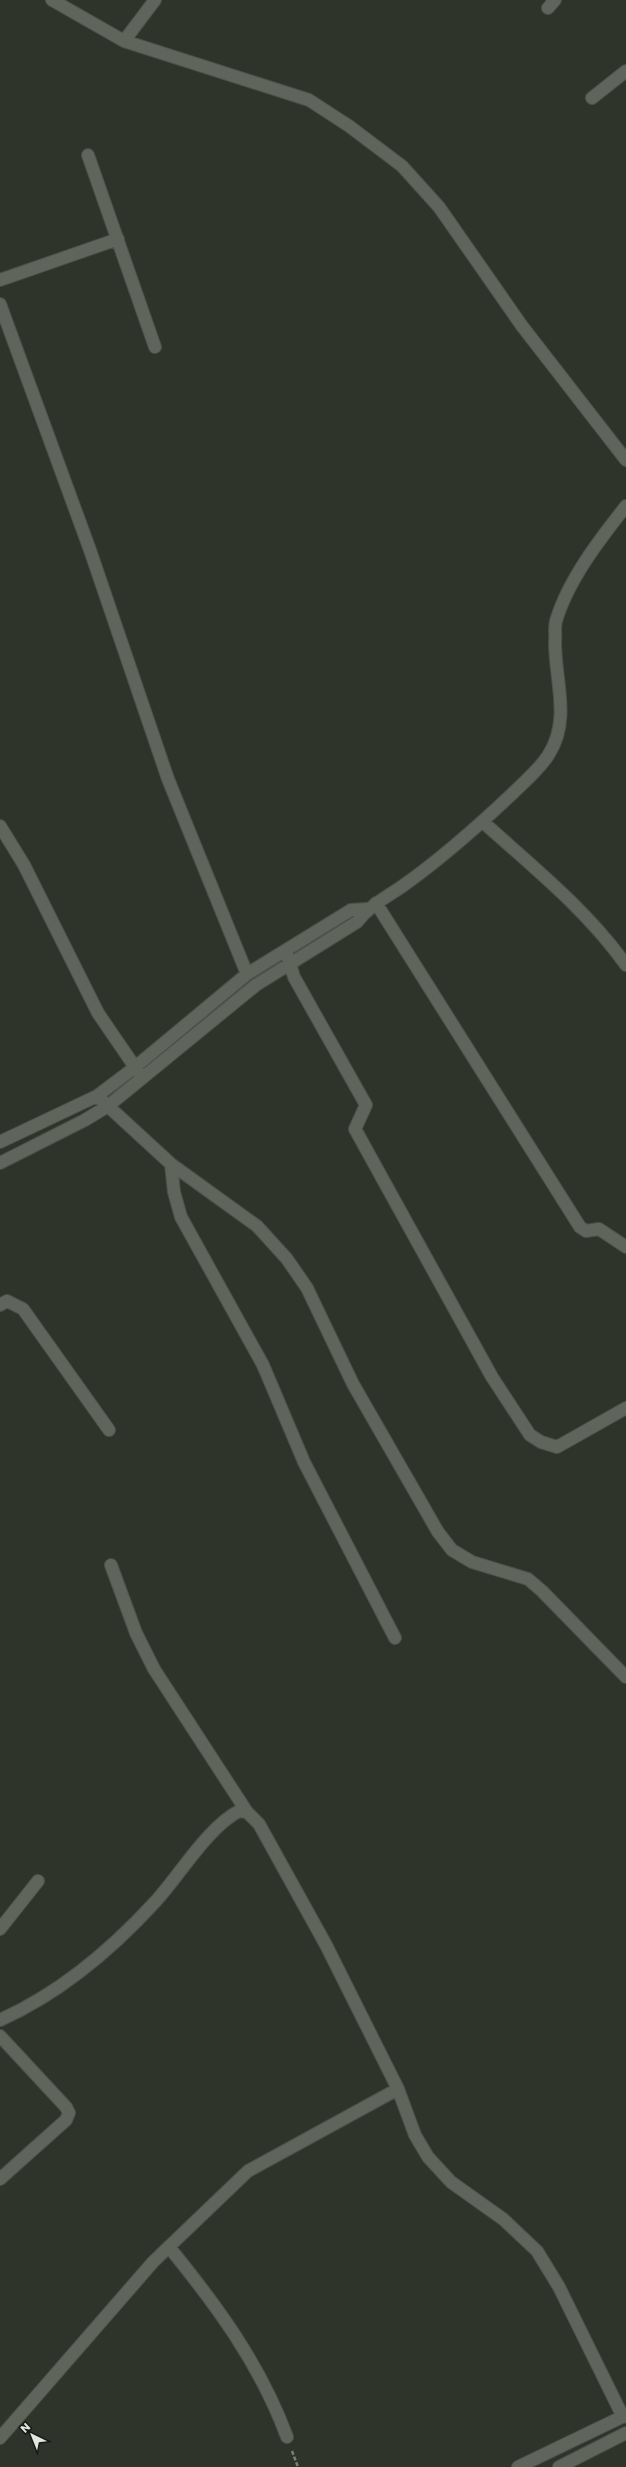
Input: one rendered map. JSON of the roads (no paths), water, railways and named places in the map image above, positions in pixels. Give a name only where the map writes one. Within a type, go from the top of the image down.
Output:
[{"type":"street","points":[[52,0],[124,42],[308,100],[349,126],[402,166],[439,207],[522,326],[626,460]]},
{"type":"street","points":[[124,42],[155,0]]},
{"type":"street","points":[[592,98],[626,71]]},
{"type":"street","points":[[88,155],[155,347]]},
{"type":"street","points":[[0,280],[118,239]]},
{"type":"street","points":[[0,304],[90,550],[168,779],[247,974]]},
{"type":"street","points":[[0,1163],[85,1120],[108,1106],[256,985],[357,922],[372,906],[404,885],[483,822],[549,755],[560,731],[561,700],[555,655],[556,622],[569,591],[598,542],[626,506]]},
{"type":"street","points":[[483,822],[564,895],[614,948],[626,965]]},
{"type":"street","points":[[0,826],[24,865],[98,1013],[134,1068],[143,1077]]},
{"type":"street","points":[[0,1142],[97,1096],[134,1068],[247,974],[286,952],[351,910],[372,906]]},
{"type":"street","points":[[372,906],[580,1227],[586,1231],[600,1229],[626,1247]]},
{"type":"street","points":[[286,952],[294,977],[366,1104],[355,1129],[358,1135],[492,1376],[530,1435],[541,1442],[557,1447],[626,1408]]},
{"type":"street","points":[[97,1096],[171,1164],[257,1226],[287,1259],[307,1288],[353,1384],[438,1532],[452,1550],[472,1562],[528,1579],[542,1591],[626,1677]]},
{"type":"street","points":[[171,1164],[174,1192],[181,1217],[264,1365],[304,1462],[395,1638]]},
{"type":"street","points":[[0,1305],[7,1301],[23,1310],[109,1430]]},
{"type":"street","points":[[111,1565],[136,1633],[154,1669],[247,1812],[259,1824],[326,1945],[398,2089],[415,2135],[428,2157],[450,2182],[504,2219],[537,2252],[559,2287],[624,2416],[518,2467]]},
{"type":"street","points":[[0,2020],[27,2007],[91,1963],[154,1903],[219,1825],[239,1810],[247,1812]]},
{"type":"street","points":[[0,1928],[38,1881]]},
{"type":"street","points":[[0,2036],[66,2107],[69,2113],[66,2120],[0,2180]]},
{"type":"street","points":[[0,2438],[153,2262],[248,2171],[398,2089]]},
{"type":"street","points":[[169,2247],[213,2301],[251,2358],[287,2437]]},
{"type":"street","points":[[559,2467],[626,2433]]}]
